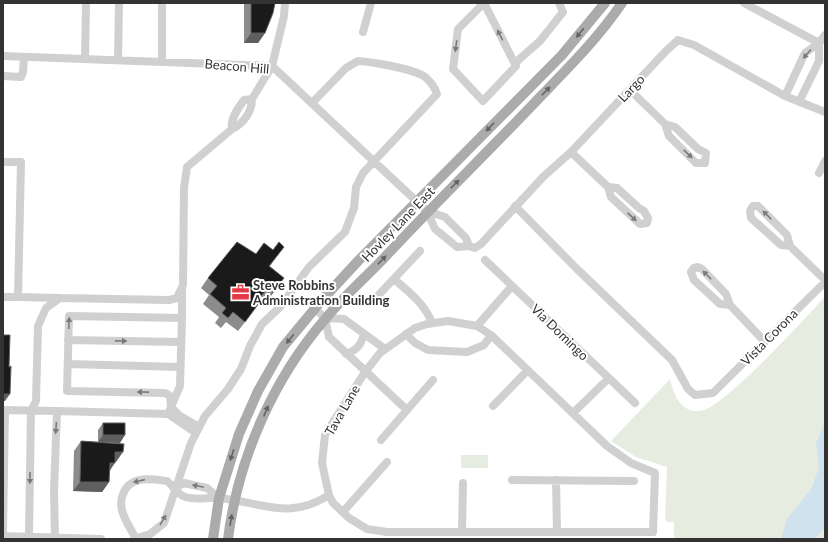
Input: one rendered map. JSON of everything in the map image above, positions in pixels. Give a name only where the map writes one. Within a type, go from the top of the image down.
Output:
[{"type":"main road","name":"Hovley Lane East","points":[[214,539],[219,498],[239,434],[258,391],[283,347],[359,260],[562,55],[605,3]]},
{"type":"main road","name":"Hovley Lane East","points":[[228,539],[234,501],[245,464],[267,407],[288,369],[325,318],[427,211],[559,78],[591,43],[622,3]]},
{"type":"street","points":[[85,59],[86,3]]},
{"type":"street","points":[[118,60],[119,3]]},
{"type":"street","points":[[162,3],[162,61]]},
{"type":"street","points":[[170,410],[180,386],[184,188],[187,167],[240,125],[252,107],[252,99],[272,66],[284,16],[284,3]]},
{"type":"street","points":[[363,32],[371,3]]},
{"type":"street","points":[[484,3],[515,63],[516,66],[483,101],[453,69],[458,29],[484,3]]},
{"type":"street","points":[[515,63],[540,41],[563,12],[559,3]]},
{"type":"street","points":[[744,3],[819,42]]},
{"type":"street","points":[[785,96],[805,53],[825,35]]},
{"type":"street","name":"Largo","points":[[469,246],[475,248],[481,244],[542,177],[571,152],[678,40],[694,46],[785,96],[825,112]]},
{"type":"street","points":[[799,102],[819,60],[819,42]]},
{"type":"street","name":"Beacon Hill","points":[[3,56],[272,66],[418,202]]},
{"type":"street","points":[[3,76],[21,77],[23,72],[24,57]]},
{"type":"street","points":[[312,103],[346,68],[358,61],[377,63],[422,75],[435,87],[437,94],[363,173],[356,187],[354,208],[345,232],[309,267],[280,307],[262,324],[250,346],[241,369],[228,389],[205,416],[198,430],[175,488],[164,523],[150,534],[135,539],[122,508],[122,495],[126,488],[134,481],[144,479],[167,481],[175,488],[183,496],[206,499],[219,498],[286,509],[304,508],[329,494]]},
{"type":"street","points":[[630,90],[664,124],[670,136],[696,163],[705,162],[706,153],[698,149],[675,127],[664,124]]},
{"type":"street","points":[[571,152],[608,187],[611,197],[633,218],[640,224],[646,223],[648,218],[644,211],[618,188],[608,187]]},
{"type":"street","points":[[819,172],[825,161]]},
{"type":"street","points":[[3,162],[21,162],[18,297]]},
{"type":"street","points":[[418,202],[427,211],[435,229],[457,247],[469,246],[466,238],[445,217],[427,211]]},
{"type":"street","name":"Vista Corona","points":[[515,206],[577,269],[672,360],[688,389],[696,395],[713,393],[825,281]]},
{"type":"street","points":[[790,246],[781,244],[751,218],[750,211],[753,206],[758,206],[787,235],[790,246],[825,281]]},
{"type":"street","points":[[371,303],[420,251]]},
{"type":"street","name":"Via Domingo","points":[[485,260],[635,403]]},
{"type":"street","points":[[730,305],[720,304],[694,280],[692,269],[698,267],[702,269],[726,294],[730,305],[765,342]]},
{"type":"street","points":[[394,279],[420,302],[428,314],[432,324]]},
{"type":"street","points":[[3,297],[169,300],[177,298],[183,285]]},
{"type":"street","points":[[477,326],[512,286]]},
{"type":"street","points":[[29,536],[31,411],[36,401],[38,326],[46,308],[60,298]]},
{"type":"street","points":[[315,309],[325,318],[344,319],[385,349]]},
{"type":"street","points":[[170,410],[170,396],[165,392],[67,390],[69,316],[182,318]]},
{"type":"street","name":"Tava Lane","points":[[325,318],[329,337],[365,372]]},
{"type":"street","name":"Tava Lane","points":[[448,321],[477,326],[491,335],[620,457],[655,473],[653,532],[630,536],[557,532],[542,535],[383,535],[367,529],[333,503],[329,494],[322,463],[325,435],[365,372],[385,349],[415,328],[448,321]]},
{"type":"street","points":[[346,354],[357,348],[364,334]]},
{"type":"street","points":[[406,334],[415,343],[428,350],[467,352],[484,345],[491,335]]},
{"type":"street","points":[[68,340],[181,342]]},
{"type":"street","points":[[68,364],[180,367]]},
{"type":"street","points":[[493,406],[528,370]]},
{"type":"street","points":[[365,372],[407,410]]},
{"type":"street","points":[[573,413],[609,378]]},
{"type":"street","points":[[381,440],[433,380]]},
{"type":"street","points":[[101,539],[3,534],[4,410],[94,412],[170,410],[198,430]]},
{"type":"street","points":[[55,537],[54,491],[57,411]]},
{"type":"street","points":[[343,512],[387,462]]},
{"type":"street","points":[[512,480],[634,481]]},
{"type":"street","points":[[556,480],[557,532]]},
{"type":"street","points":[[175,488],[184,482],[207,488],[219,498]]},
{"type":"street","points":[[458,534],[462,483]]},
{"type":"shaded area","points":[[825,297],[825,539],[674,539],[674,522],[667,522],[665,519],[667,467],[636,457],[611,441],[670,379],[676,397],[683,406],[694,411],[701,411],[712,406],[727,395],[764,361]]},
{"type":"shaded area","points":[[461,455],[488,455],[488,468],[461,468]]},
{"type":"water","points":[[825,422],[825,527],[815,539],[781,539],[787,519],[812,488],[819,467],[816,444]]},
{"type":"building","points":[[251,3],[275,3],[273,13],[265,33],[251,33]]},
{"type":"building","name":"Steve Robbins Administration Building","points":[[237,242],[256,254],[264,243],[273,250],[279,242],[284,247],[269,266],[284,278],[273,292],[268,288],[260,297],[262,299],[245,322],[233,312],[228,318],[222,313],[226,308],[210,294],[217,286],[208,278]]},
{"type":"building","points":[[3,335],[10,335],[10,394],[3,394]]},
{"type":"building","points":[[103,423],[125,423],[125,435],[103,435]]},
{"type":"building","points":[[81,441],[124,444],[123,452],[115,452],[115,463],[110,463],[109,482],[80,482]]},
{"type":"place","name":"Steve Robbins Administration Building","points":[[240,292]]}]
